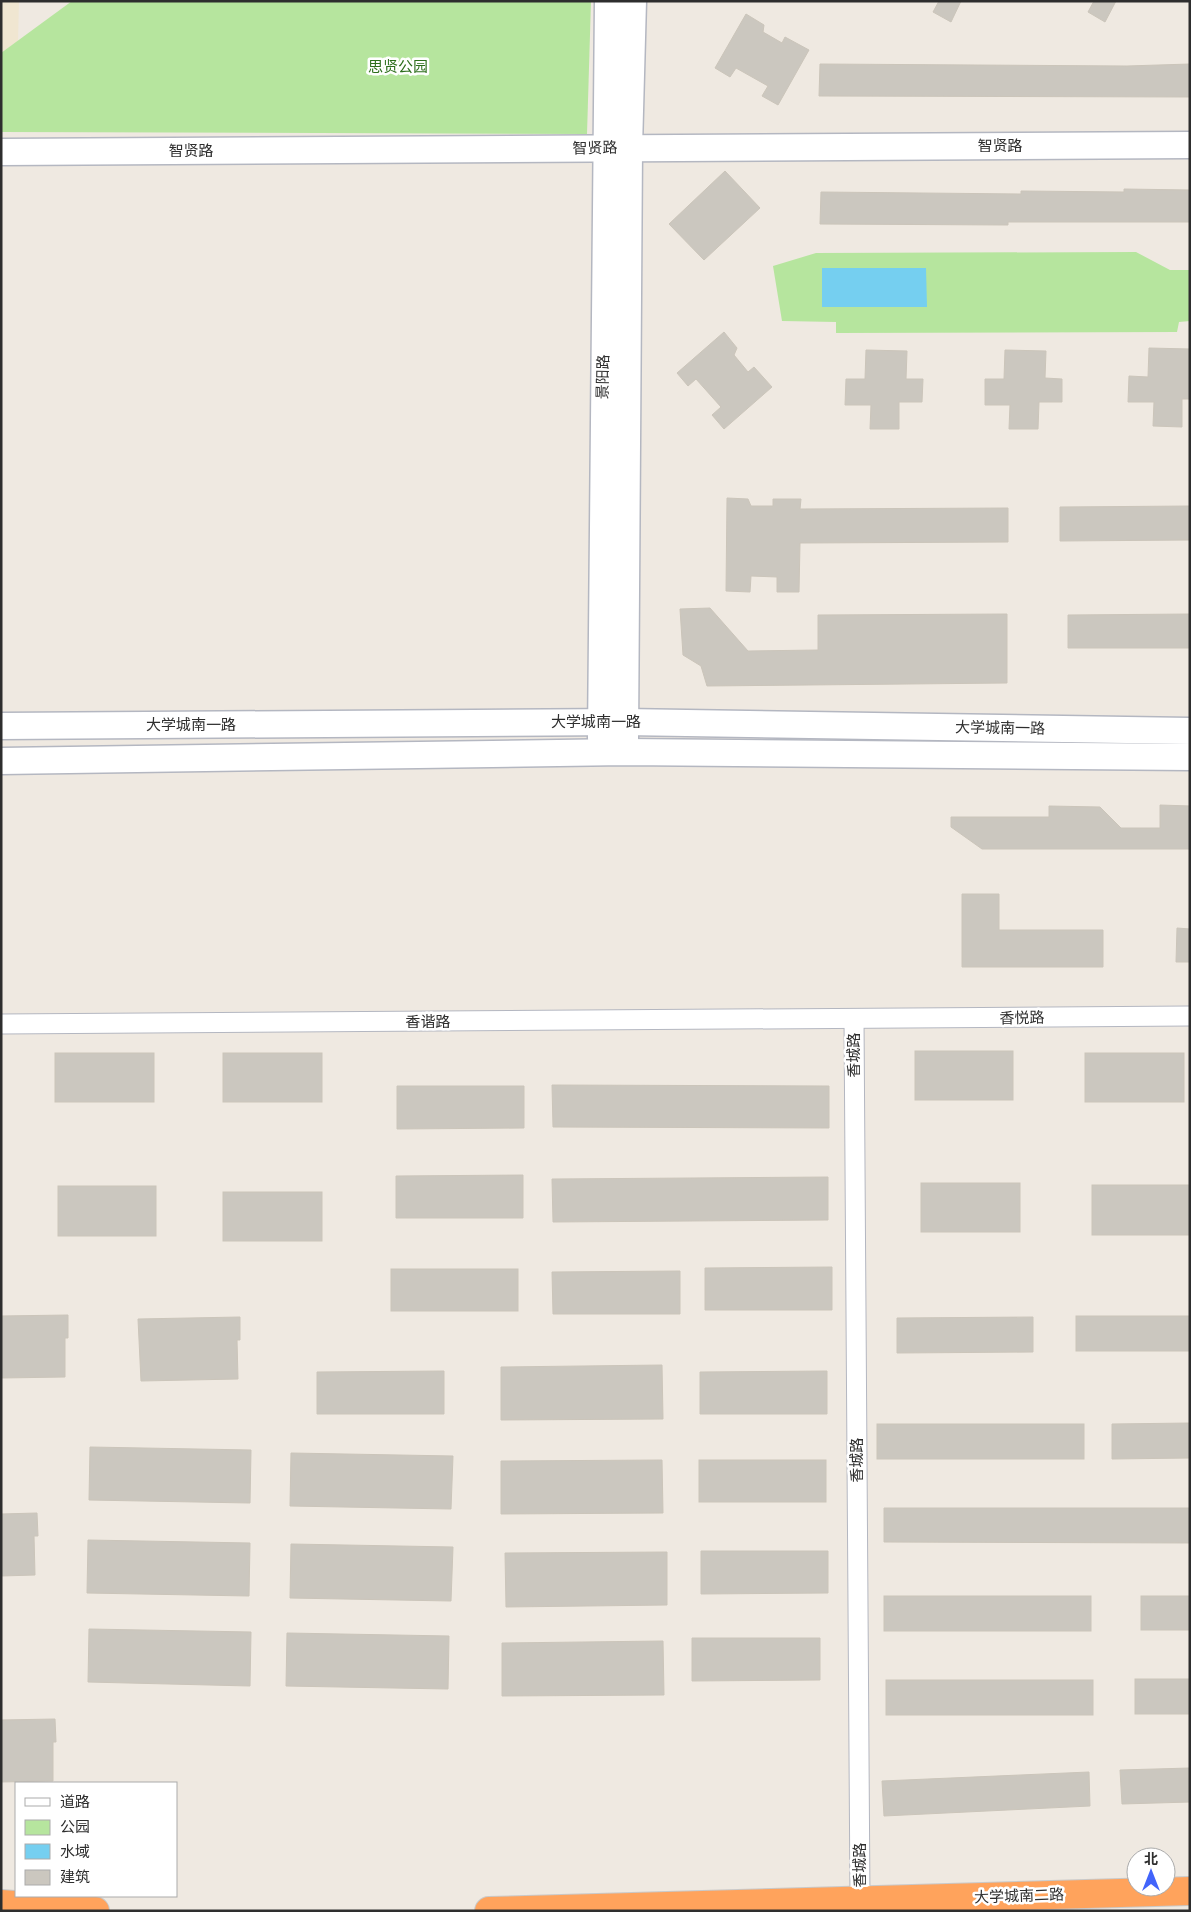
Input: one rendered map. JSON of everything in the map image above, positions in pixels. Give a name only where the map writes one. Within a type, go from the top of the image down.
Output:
[{"type":"highway","name":"大学城南二路","points":[[489,1911],[1190,1891]]},
{"type":"highway","points":[[1,1904],[95,1911]]},
{"type":"main road","name":"景阳路","points":[[608,1],[618,148],[613,753]]},
{"type":"main road","name":"景阳路","points":[[618,148],[633,1]]},
{"type":"main road","name":"智贤路","points":[[1,152],[1190,145]]},
{"type":"main road","name":"大学城南一路","points":[[1,726],[613,722],[1190,731]]},
{"type":"main road","name":"大学城南一路","points":[[1,761],[613,753],[1190,757]]},
{"type":"street","name":"香悦路","points":[[854,1020],[1190,1016]]},
{"type":"street","name":"香谐路","points":[[1,1024],[854,1020]]},
{"type":"street","name":"香城路","points":[[854,1020],[860,1900]]},
{"type":"shaded area","points":[[1,1],[19,1],[18,41],[1,53]]},
{"type":"green space","name":"思贤公园","points":[[72,1],[591,1],[587,134],[1,132],[1,53]]},
{"type":"green space","points":[[1136,252],[1170,270],[1190,270],[1190,321],[1179,322],[1177,332],[836,333],[836,322],[782,321],[773,266],[816,253]]},
{"type":"water","points":[[822,268],[926,268],[927,307],[822,307]]},
{"type":"building","points":[[939,1],[961,1],[951,22],[933,12]]},
{"type":"building","points":[[1094,1],[1116,1],[1105,22],[1088,12]]},
{"type":"building","points":[[746,14],[764,25],[763,32],[782,43],[785,37],[809,50],[778,105],[762,96],[768,86],[736,68],[730,77],[715,68]]},
{"type":"building","points":[[820,64],[1127,66],[1190,64],[1190,97],[819,96]]},
{"type":"building","points":[[725,171],[760,208],[704,260],[669,224]]},
{"type":"building","points":[[1124,189],[1190,190],[1190,222],[1008,222],[1008,225],[820,224],[821,192],[1021,194],[1021,191],[1124,192]]},
{"type":"building","points":[[724,332],[737,348],[734,355],[748,372],[754,367],[772,387],[724,429],[712,415],[721,407],[696,379],[688,386],[677,373]]},
{"type":"building","points":[[1149,348],[1190,349],[1190,399],[1182,399],[1182,427],[1153,426],[1154,402],[1128,402],[1129,376],[1148,377]]},
{"type":"building","points":[[866,350],[907,351],[906,379],[923,379],[922,402],[899,402],[899,429],[870,429],[871,405],[845,405],[846,379],[865,379]]},
{"type":"building","points":[[1005,350],[1046,351],[1045,378],[1062,379],[1062,402],[1039,402],[1038,429],[1009,429],[1010,405],[985,405],[985,379],[1004,379]]},
{"type":"building","points":[[727,498],[748,499],[751,506],[773,506],[773,499],[801,499],[800,509],[1008,508],[1008,542],[800,543],[799,592],[777,592],[777,577],[751,576],[750,592],[726,591]]},
{"type":"building","points":[[1190,506],[1190,540],[1060,541],[1060,507]]},
{"type":"building","points":[[710,608],[748,651],[818,650],[818,615],[1007,614],[1007,683],[707,686],[701,666],[683,655],[680,609]]},
{"type":"building","points":[[1190,614],[1190,648],[1068,648],[1068,615]]},
{"type":"building","points":[[1160,805],[1190,806],[1190,849],[982,849],[951,827],[951,817],[1049,817],[1049,806],[1100,807],[1121,828],[1160,828]]},
{"type":"building","points":[[962,894],[999,894],[999,930],[1103,930],[1103,967],[962,967]]},
{"type":"building","points":[[1177,928],[1190,929],[1190,962],[1176,962]]},
{"type":"building","points":[[915,1051],[1013,1051],[1013,1100],[915,1100]]},
{"type":"building","points":[[55,1053],[154,1053],[154,1102],[55,1102]]},
{"type":"building","points":[[223,1053],[322,1053],[322,1102],[223,1102]]},
{"type":"building","points":[[1085,1053],[1184,1053],[1184,1102],[1085,1102]]},
{"type":"building","points":[[552,1085],[829,1086],[829,1128],[553,1127]]},
{"type":"building","points":[[397,1086],[524,1086],[524,1128],[397,1129]]},
{"type":"building","points":[[523,1175],[523,1218],[396,1218],[396,1176]]},
{"type":"building","points":[[828,1177],[828,1220],[553,1222],[552,1179]]},
{"type":"building","points":[[921,1183],[1020,1183],[1020,1232],[921,1232]]},
{"type":"building","points":[[1092,1185],[1190,1185],[1190,1235],[1092,1235]]},
{"type":"building","points":[[58,1186],[156,1186],[156,1236],[58,1236]]},
{"type":"building","points":[[223,1192],[322,1192],[322,1241],[223,1241]]},
{"type":"building","points":[[832,1267],[832,1310],[705,1310],[705,1268]]},
{"type":"building","points":[[391,1269],[518,1269],[518,1311],[391,1311]]},
{"type":"building","points":[[680,1271],[680,1314],[553,1314],[552,1272]]},
{"type":"building","points":[[68,1315],[68,1338],[65,1338],[65,1377],[1,1378],[1,1316]]},
{"type":"building","points":[[1076,1316],[1190,1316],[1190,1351],[1076,1351]]},
{"type":"building","points":[[240,1317],[240,1340],[237,1340],[238,1379],[141,1381],[138,1319]]},
{"type":"building","points":[[1033,1317],[1033,1352],[897,1353],[897,1318]]},
{"type":"building","points":[[662,1365],[663,1419],[501,1420],[501,1367]]},
{"type":"building","points":[[444,1371],[444,1414],[317,1414],[317,1372]]},
{"type":"building","points":[[827,1371],[827,1414],[700,1414],[700,1372]]},
{"type":"building","points":[[1190,1423],[1190,1458],[1112,1459],[1112,1424]]},
{"type":"building","points":[[877,1424],[1084,1424],[1084,1459],[877,1459]]},
{"type":"building","points":[[90,1447],[251,1450],[250,1503],[89,1500]]},
{"type":"building","points":[[291,1453],[453,1456],[451,1509],[290,1506]]},
{"type":"building","points":[[662,1460],[663,1513],[501,1514],[501,1461]]},
{"type":"building","points":[[699,1460],[826,1460],[826,1502],[699,1502]]},
{"type":"building","points":[[884,1508],[1190,1508],[1190,1543],[884,1542]]},
{"type":"building","points":[[37,1513],[38,1536],[34,1536],[35,1575],[1,1576],[1,1514]]},
{"type":"building","points":[[88,1540],[250,1543],[249,1596],[87,1593]]},
{"type":"building","points":[[291,1544],[453,1547],[451,1601],[290,1598]]},
{"type":"building","points":[[701,1551],[828,1551],[828,1593],[701,1594]]},
{"type":"building","points":[[667,1552],[667,1605],[506,1607],[505,1553]]},
{"type":"building","points":[[884,1596],[1091,1596],[1091,1631],[884,1631]]},
{"type":"building","points":[[1141,1596],[1190,1596],[1190,1630],[1141,1630]]},
{"type":"building","points":[[89,1629],[251,1632],[250,1686],[88,1682]]},
{"type":"building","points":[[287,1633],[449,1636],[448,1689],[286,1686]]},
{"type":"building","points":[[692,1638],[820,1638],[820,1680],[692,1681]]},
{"type":"building","points":[[663,1641],[664,1695],[502,1696],[502,1643]]},
{"type":"building","points":[[1135,1679],[1190,1679],[1190,1714],[1135,1714]]},
{"type":"building","points":[[886,1680],[1093,1680],[1093,1715],[886,1715]]},
{"type":"building","points":[[55,1719],[56,1742],[53,1742],[53,1781],[1,1782],[1,1720]]},
{"type":"building","points":[[1190,1768],[1190,1802],[1122,1804],[1120,1770]]},
{"type":"building","points":[[1089,1772],[1090,1806],[884,1816],[882,1781]]}]
